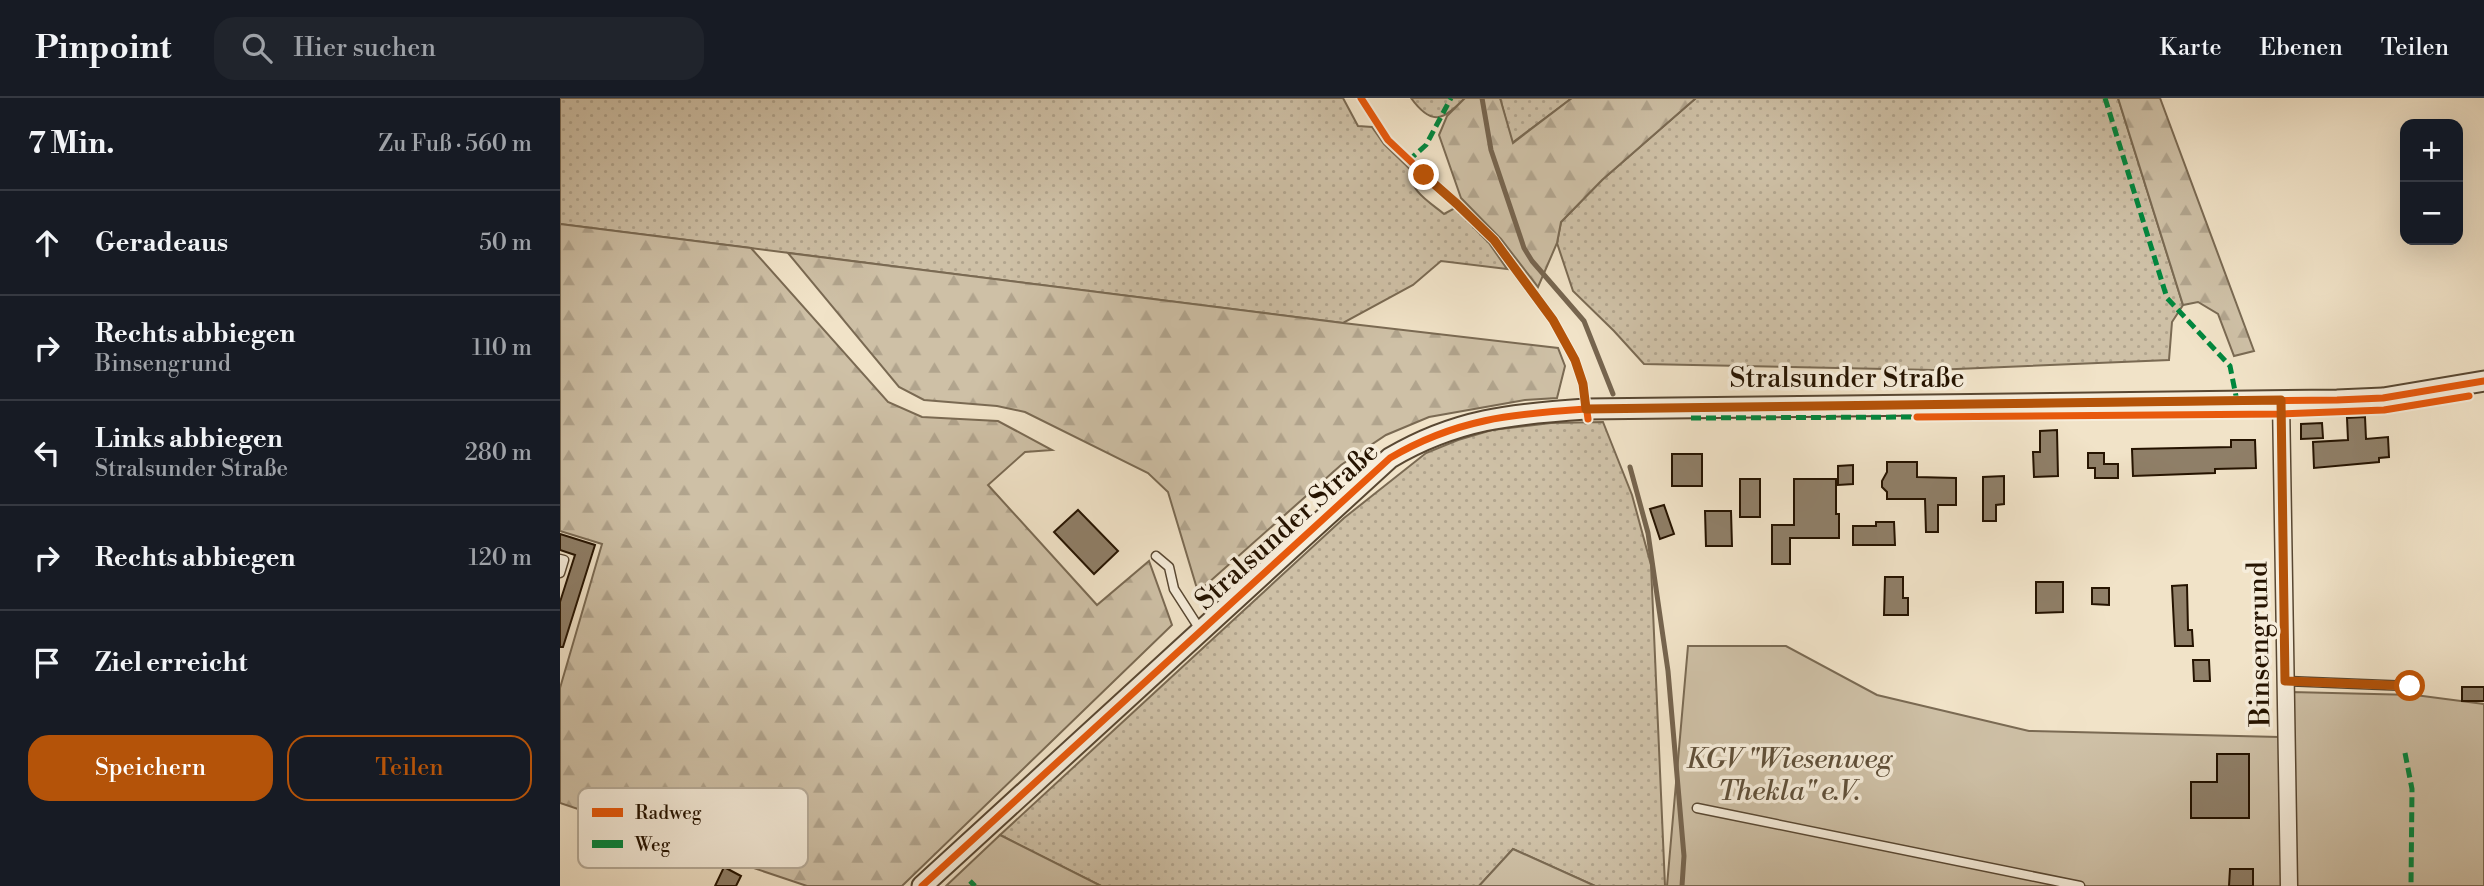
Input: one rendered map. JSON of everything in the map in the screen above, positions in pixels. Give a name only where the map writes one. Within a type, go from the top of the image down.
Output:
[{"type":"street","name":"Stralsunder Straße","points":[[922,886],[1390,458],[1429,436],[1482,421],[1534,413],[1670,407],[2383,398],[2484,381]]},
{"type":"street","name":"Binsengrund","points":[[2281,400],[2289,886]]},
{"type":"lane","points":[[1156,556],[1169,567],[1174,589],[1201,631]]},
{"type":"lane","points":[[560,559],[564,560],[560,573]]},
{"type":"lane","points":[[2285,681],[2410,686]]},
{"type":"lane","points":[[1697,808],[2080,886]]},
{"type":"green space","points":[[560,98],[1343,98],[1358,126],[1372,127],[1384,144],[1413,172],[1413,185],[1421,196],[1444,214],[1455,208],[1489,243],[1507,269],[1441,261],[1413,285],[1343,323],[560,224]]},
{"type":"green space","points":[[1411,98],[1465,98],[1444,115],[1432,117]]},
{"type":"green space","points":[[1465,98],[1500,98],[1513,143],[1572,98],[1696,98],[1602,180],[1561,222],[1557,243],[1538,287],[1501,239],[1461,198],[1439,135],[1447,116]]},
{"type":"green space","points":[[1500,98],[1572,98],[1512,143]]},
{"type":"green space","points":[[1696,98],[2118,98],[2183,305],[2172,322],[2169,360],[1933,370],[1644,364],[1573,291],[1557,243],[1561,222],[1602,180]]},
{"type":"green space","points":[[2118,98],[2160,98],[2254,351],[2234,356],[2218,314],[2198,302],[2183,305]]},
{"type":"green space","points":[[560,224],[751,248],[888,402],[922,417],[998,421],[1052,450],[1025,452],[988,485],[1097,605],[1149,561],[1172,625],[902,886],[807,886],[753,868],[808,868],[808,788],[578,788],[578,809],[560,803],[560,688],[602,544],[560,531]]},
{"type":"green space","points":[[788,253],[1558,348],[1565,366],[1557,398],[1525,400],[1429,417],[1386,435],[1341,465],[1198,592],[1168,492],[1148,473],[1025,412],[997,406],[924,400],[899,387]]},
{"type":"green space","points":[[1603,422],[1632,495],[1651,565],[1665,886],[1595,886],[1513,849],[1479,886],[1101,886],[1000,835],[1344,518],[1426,453],[1492,430],[1551,423]]},
{"type":"green space","name":"KGV \"Wiesenweg Thekla\" e.V.","points":[[1688,646],[1786,646],[1877,695],[2029,731],[2279,737],[2285,886],[1667,886]]},
{"type":"green space","points":[[2291,692],[2415,695],[2484,704],[2484,886],[2293,886]]},
{"type":"green space","points":[[1000,835],[1101,886],[946,886]]},
{"type":"green space","points":[[1513,849],[1595,886],[1479,886]]},
{"type":"building","points":[[2365,417],[2366,439],[2388,437],[2389,457],[2379,458],[2379,462],[2314,468],[2313,442],[2348,440],[2347,418]]},
{"type":"building","points":[[2322,423],[2323,438],[2301,439],[2301,424]]},
{"type":"building","points":[[2057,430],[2058,476],[2034,477],[2033,452],[2040,452],[2040,431]]},
{"type":"building","points":[[2231,440],[2255,440],[2256,468],[2215,469],[2215,473],[2133,476],[2132,449],[2231,447]]},
{"type":"building","points":[[2088,453],[2104,453],[2104,464],[2118,464],[2118,478],[2095,478],[2095,468],[2088,468]]},
{"type":"building","points":[[1672,454],[1702,454],[1702,486],[1672,486]]},
{"type":"building","points":[[1887,462],[1917,462],[1917,477],[1956,478],[1956,505],[1938,505],[1938,532],[1926,532],[1925,499],[1887,499],[1882,481],[1887,472]]},
{"type":"building","points":[[1853,465],[1853,484],[1838,485],[1838,466]]},
{"type":"building","points":[[2004,476],[2004,504],[1996,505],[1996,521],[1983,521],[1983,477]]},
{"type":"building","points":[[1740,479],[1760,479],[1760,517],[1740,517]]},
{"type":"building","points":[[1794,479],[1836,479],[1839,538],[1790,538],[1790,564],[1772,564],[1772,525],[1794,525]]},
{"type":"building","points":[[1664,505],[1674,534],[1660,539],[1650,509]]},
{"type":"building","points":[[1078,510],[1118,551],[1094,574],[1054,532]]},
{"type":"building","points":[[1705,511],[1731,511],[1732,546],[1706,546]]},
{"type":"building","points":[[1876,522],[1894,522],[1895,545],[1853,545],[1853,526],[1876,526]]},
{"type":"building","points":[[560,534],[595,545],[563,647],[560,647],[560,602],[575,555],[560,550]]},
{"type":"building","points":[[1885,577],[1903,577],[1903,598],[1908,598],[1908,615],[1884,615]]},
{"type":"building","points":[[2036,582],[2063,582],[2063,612],[2036,613]]},
{"type":"building","points":[[2187,585],[2188,630],[2192,630],[2193,646],[2175,646],[2172,586]]},
{"type":"building","points":[[2092,588],[2109,588],[2109,605],[2092,604]]},
{"type":"building","points":[[2193,660],[2209,660],[2210,681],[2194,681]]},
{"type":"building","points":[[2462,687],[2484,687],[2484,701],[2462,701]]},
{"type":"building","points":[[2217,754],[2249,754],[2249,818],[2191,818],[2191,782],[2217,782]]},
{"type":"building","points":[[724,868],[741,876],[736,886],[715,886]]},
{"type":"building","points":[[2230,869],[2253,869],[2253,886],[2229,886]]},
{"type":"waterway","points":[[1482,98],[1491,150],[1524,248],[1584,321],[1613,394]]},
{"type":"waterway","points":[[1630,467],[1648,533],[1668,671],[1684,856],[1682,886]]},
{"type":"marked path","points":[[1408,161],[1426,145],[1451,98]]},
{"type":"marked path","points":[[2105,98],[2167,298],[2230,366],[2237,401]]},
{"type":"marked path","points":[[1691,418],[1922,417]]},
{"type":"marked path","points":[[2405,753],[2412,789],[2411,886]]},
{"type":"marked path","points":[[970,881],[975,886]]},
{"type":"cycle path","points":[[1361,98],[1388,140],[1494,240],[1553,320],[1575,360],[1583,384],[1588,419]]},
{"type":"cycle path","points":[[922,886],[1390,458],[1414,445],[1462,427],[1509,416],[1586,409],[2383,398],[2484,381]]},
{"type":"cycle path","points":[[1917,417],[2281,414],[2384,410],[2469,396]]},
{"type":"route","points":[[1424,175],[1494,240],[1553,320],[1575,360],[1583,384],[1586,409],[2281,400],[2285,681],[2410,686]]}]
